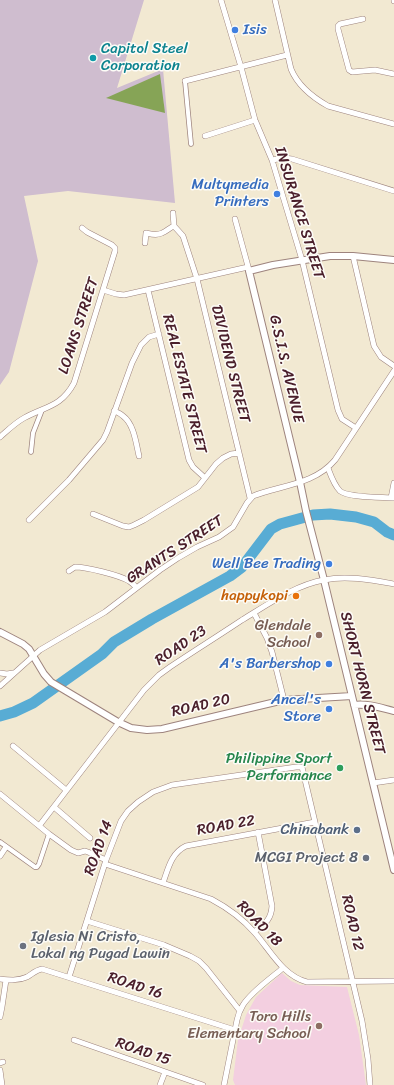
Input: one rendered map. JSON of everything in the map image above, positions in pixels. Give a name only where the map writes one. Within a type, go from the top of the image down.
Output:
[{"type":"street","name":"INSURANCE STREET","points":[[221,0],[255,120],[272,160],[302,260],[338,410],[342,419],[356,428]]},
{"type":"street","points":[[275,0],[287,55],[295,77],[309,94],[328,106],[394,124]]},
{"type":"street","points":[[363,19],[340,24],[338,26],[349,70],[352,72],[375,70],[394,74]]},
{"type":"street","points":[[191,144],[185,81],[287,55]]},
{"type":"street","points":[[205,136],[255,120]]},
{"type":"street","points":[[272,160],[284,158],[292,160],[394,191]]},
{"type":"street","points":[[145,243],[146,233],[157,235],[174,226],[173,213]]},
{"type":"street","name":"G.S.I.S. AVENUE","points":[[235,219],[249,269],[310,526]]},
{"type":"street","name":"DIVIDEND STREET","points":[[174,226],[183,236],[197,279],[250,498]]},
{"type":"street","name":"LOANS STREET","points":[[0,438],[12,426],[24,418],[53,406],[69,391],[74,383],[115,252],[115,248],[112,245],[82,228]]},
{"type":"street","points":[[103,290],[122,295],[249,269],[330,256],[353,256],[394,260]]},
{"type":"street","points":[[353,256],[374,346],[381,357],[394,366]]},
{"type":"street","name":"REAL ESTATE STREET","points":[[148,290],[189,460],[193,467],[205,478]]},
{"type":"street","points":[[29,520],[69,480],[103,440],[132,363],[141,345],[149,337],[159,334]]},
{"type":"street","points":[[250,498],[315,477],[328,468],[335,460],[394,371]]},
{"type":"street","points":[[31,452],[33,433],[42,410]]},
{"type":"street","points":[[114,411],[128,421],[132,429],[139,456]]},
{"type":"street","points":[[93,514],[123,526],[129,527],[134,525],[198,487],[216,464],[223,458],[231,454],[239,453]]},
{"type":"street","points":[[328,468],[334,483],[339,490],[346,494],[393,498],[394,483]]},
{"type":"street","name":"GRANTS STREET","points":[[0,686],[33,655],[48,644],[105,612],[136,587],[178,558],[219,537],[233,527],[250,498]]},
{"type":"street","name":"SHORT HORN STREET","points":[[310,526],[394,870]]},
{"type":"street","points":[[69,571],[74,565],[124,579],[136,587]]},
{"type":"street","name":"ROAD 23","points":[[39,826],[144,690],[170,666],[264,606],[294,590],[324,580],[351,579],[394,584]]},
{"type":"street","points":[[254,613],[267,638],[272,652],[284,700]]},
{"type":"street","points":[[0,632],[23,644],[33,655]]},
{"type":"street","name":"ROAD 20","points":[[33,655],[44,674],[51,682],[118,722],[138,730],[155,730],[284,700],[352,696]]},
{"type":"street","points":[[0,673],[14,673]]},
{"type":"street","points":[[354,705],[363,704],[394,710]]},
{"type":"street","points":[[13,746],[66,790]]},
{"type":"street","name":"ROAD 12","points":[[302,767],[362,1021],[368,1059],[370,1085]]},
{"type":"street","name":"ROAD 14","points":[[69,977],[105,862],[121,821],[128,811],[153,792],[172,785],[302,767]]},
{"type":"street","points":[[373,783],[394,780]]},
{"type":"street","name":"ROAD 18","points":[[0,794],[71,850],[78,853],[85,851],[88,852],[105,862],[211,899],[226,907],[254,932],[283,968],[300,980],[307,982],[394,981]]},
{"type":"street","points":[[54,806],[90,838]]},
{"type":"street","name":"ROAD 22","points":[[163,883],[172,857],[180,848],[192,844],[316,822]]},
{"type":"street","points":[[254,932],[268,921],[272,906],[258,832]]},
{"type":"street","points":[[0,842],[36,867],[39,864],[50,834]]},
{"type":"street","points":[[0,856],[6,847]]},
{"type":"street","points":[[87,921],[164,945],[194,958],[206,968],[240,1011]]},
{"type":"street","points":[[224,1085],[240,1011],[253,993],[283,968]]},
{"type":"street","name":"ROAD 16","points":[[3,979],[18,980],[25,978],[40,969],[235,1030]]},
{"type":"street","points":[[0,1017],[2,1007],[3,979]]},
{"type":"street","name":"ROAD 15","points":[[74,1040],[204,1085]]},
{"type":"street","points":[[0,1070],[2,1085]]},
{"type":"street","points":[[160,1085],[165,1072]]},
{"type":"shaded area","name":"Capitol Steel Corporation","points":[[0,0],[144,0],[117,88],[163,69],[175,203],[68,191],[24,196],[38,261],[9,372],[0,385]]},
{"type":"shaded area","name":"Toro Hills Elementary School","points":[[282,973],[291,981],[300,985],[347,987],[359,1035],[366,1085],[235,1085],[233,1080],[238,1040],[246,1015],[256,997]]},
{"type":"green space","points":[[160,74],[165,113],[106,98]]},
{"type":"waterway","points":[[0,716],[14,712],[33,703],[102,654],[114,642],[230,576],[242,567],[271,529],[280,524],[313,515],[330,514],[356,517],[374,522],[387,532],[394,535]]},
{"type":"place","name":"Isis","points":[[235,30]]},
{"type":"place","name":"Capitol Steel Corporation","points":[[93,58]]},
{"type":"place","name":"Multymedia Printers","points":[[277,194]]},
{"type":"place","name":"Well Bee Trading","points":[[329,564]]},
{"type":"place","name":"happykopi","points":[[296,596]]},
{"type":"place","name":"Glendale School","points":[[319,635]]},
{"type":"place","name":"A's Barbershop","points":[[329,664]]},
{"type":"place","name":"Ancel's Store","points":[[329,709]]},
{"type":"place","name":"Philippine Sport Performance","points":[[340,768]]},
{"type":"place","name":"Chinabank","points":[[357,830]]},
{"type":"place","name":"MCGI Project 8","points":[[366,858]]},
{"type":"place","name":"Iglesia Ni Cristo, Lokal ng Pugad Lawin","points":[[23,946]]},
{"type":"place","name":"Toro Hills Elementary School","points":[[319,1026]]}]
